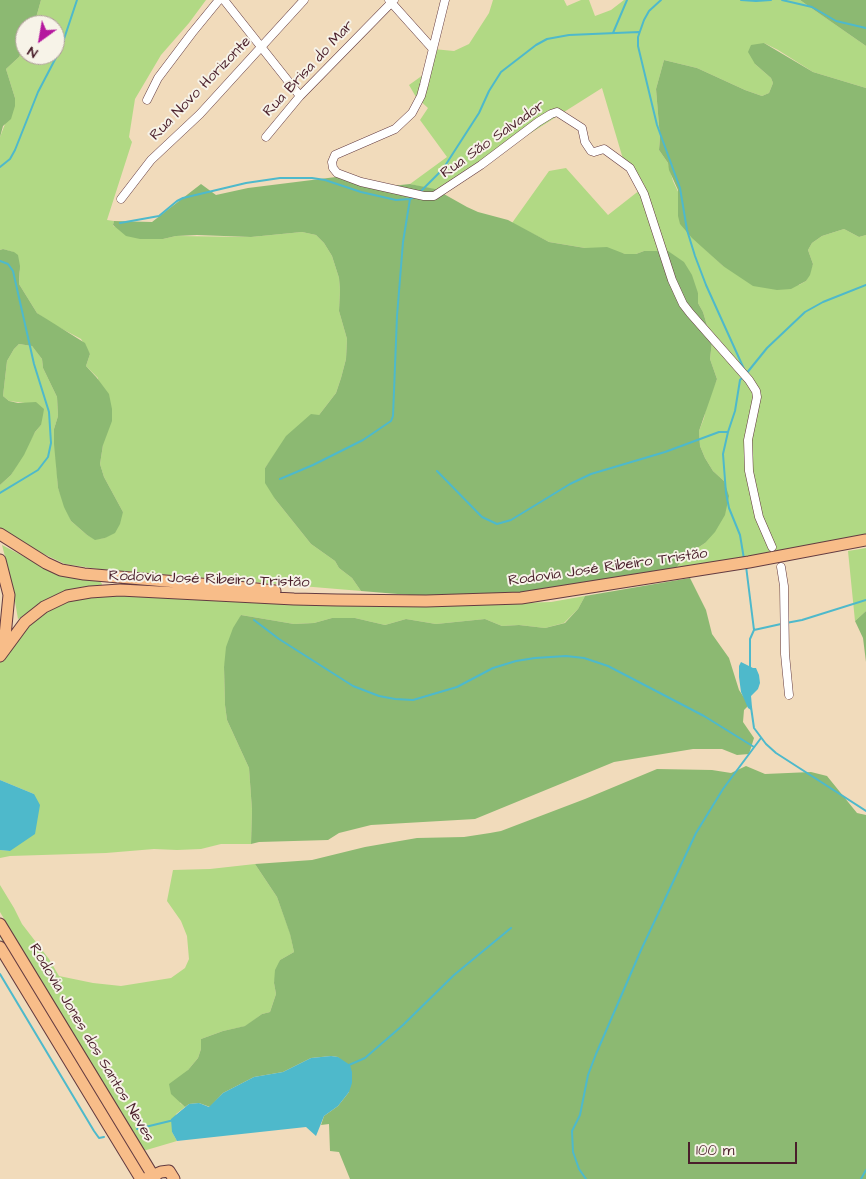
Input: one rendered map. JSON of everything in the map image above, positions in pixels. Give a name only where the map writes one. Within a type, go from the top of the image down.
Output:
[{"type":"main road","name":"Rodovia José Ribeiro Tristão","points":[[0,534],[46,563],[61,570],[84,574],[247,588],[322,600]]},
{"type":"main road","name":"Rodovia José Ribeiro Tristão","points":[[0,656],[25,622],[44,607],[67,596],[90,592],[120,590],[322,600],[426,601],[534,597],[748,562],[866,540]]},
{"type":"main road","points":[[0,560],[9,595],[5,636],[0,648]]},
{"type":"main road","name":"Rodovia Jones dos Santos Neves","points":[[0,924],[151,1178]]},
{"type":"main road","name":"Rodovia Jones dos Santos Neves","points":[[0,947],[141,1179]]},
{"type":"main road","points":[[151,1178],[169,1171],[174,1179]]},
{"type":"street","points":[[147,100],[158,78],[192,32],[219,0]]},
{"type":"street","points":[[224,0],[262,45],[300,96]]},
{"type":"street","name":"Rua Novo Horizonte","points":[[121,199],[150,160],[200,114],[304,0]]},
{"type":"street","points":[[432,48],[445,0]]},
{"type":"street","points":[[392,1],[432,48]]},
{"type":"street","name":"Rua Brisa do Mar","points":[[266,137],[300,96],[392,1]]},
{"type":"street","name":"Rua São Salvador","points":[[432,48],[430,64],[421,96],[409,116],[402,124],[389,133],[336,155],[332,162],[333,168],[337,173],[361,182],[430,197],[440,194],[538,122],[554,113],[559,113],[582,128],[588,148],[594,152],[601,148],[630,168],[636,176],[648,204],[672,280],[683,304],[757,392],[749,432],[748,459],[751,484],[758,512],[772,547]]},
{"type":"street","points":[[781,567],[784,586],[785,654],[790,695]]},
{"type":"green space","points":[[0,0],[41,0],[37,15],[15,15],[15,61],[6,69],[15,98],[15,106],[11,119],[3,126],[0,137]]},
{"type":"green space","points":[[41,0],[206,0],[161,55],[135,99],[129,137],[132,142],[107,220],[114,221],[113,226],[163,239],[176,236],[251,237],[302,232],[316,235],[324,243],[332,256],[339,278],[339,311],[347,339],[346,359],[336,393],[319,415],[276,453],[265,468],[275,499],[311,544],[335,561],[339,568],[352,578],[361,591],[98,569],[65,564],[35,550],[0,529],[0,485],[11,475],[35,432],[41,425],[25,403],[9,401],[3,396],[7,361],[19,344],[32,346],[42,359],[43,368],[57,397],[58,416],[54,429],[58,488],[71,521],[87,535],[95,539],[105,538],[123,512],[104,477],[100,464],[103,445],[98,378],[86,366],[90,354],[81,339],[37,313],[19,284],[20,272],[13,252],[0,250],[0,137],[15,98],[6,69],[15,61],[15,65],[65,65],[65,15],[37,15]]},
{"type":"green space","points":[[493,0],[564,0],[567,6],[581,0],[589,0],[595,16],[611,10],[624,0],[800,0],[866,46],[866,88],[813,72],[764,43],[755,64],[771,78],[773,83],[769,93],[762,96],[697,68],[664,60],[656,89],[660,138],[659,150],[668,163],[673,181],[705,249],[723,266],[799,285],[806,281],[813,264],[808,250],[812,243],[822,236],[844,229],[859,237],[866,235],[866,537],[675,570],[684,557],[705,543],[724,481],[713,471],[700,446],[699,431],[707,403],[717,379],[710,359],[712,342],[703,312],[698,303],[698,293],[644,251],[636,254],[625,254],[549,242],[512,223],[549,171],[566,168],[608,215],[645,186],[623,159],[602,88],[439,191],[410,184],[447,157],[420,120],[428,108],[416,97],[409,85],[430,70],[433,49],[454,51],[469,44],[489,13]]},
{"type":"green space","points":[[800,0],[866,0],[866,46],[807,5]]},
{"type":"green space","points":[[764,43],[813,72],[866,88],[866,235],[859,237],[844,229],[822,236],[812,243],[808,250],[813,264],[810,275],[806,281],[791,289],[777,290],[753,286],[723,266],[692,238],[680,224],[678,216],[678,190],[668,163],[659,150],[660,138],[656,89],[664,60],[697,68],[762,96],[769,93],[773,83],[771,78],[755,64],[748,52],[751,45]]},
{"type":"green space","points":[[336,177],[391,186],[410,184],[435,189],[467,207],[508,220],[549,242],[585,248],[607,247],[625,254],[636,254],[644,251],[668,251],[684,262],[692,275],[698,293],[698,303],[703,312],[712,342],[710,359],[717,379],[699,431],[700,446],[713,471],[724,481],[729,496],[725,515],[715,532],[705,543],[684,557],[675,570],[550,591],[445,596],[361,591],[352,578],[339,568],[335,561],[311,544],[275,499],[265,483],[265,468],[286,436],[311,414],[319,415],[336,393],[346,359],[347,339],[339,311],[339,278],[332,256],[324,243],[316,235],[302,232],[251,237],[197,235],[163,239],[140,239],[126,236],[113,225],[114,221],[152,222],[201,184],[216,195],[248,188]]},
{"type":"green space","points":[[3,249],[18,255],[20,266],[19,284],[37,313],[85,343],[90,354],[86,366],[109,394],[112,421],[103,445],[100,464],[104,477],[123,512],[115,533],[105,538],[95,540],[87,535],[71,521],[64,507],[58,488],[54,444],[54,429],[58,416],[57,397],[43,368],[42,359],[32,346],[19,344],[7,361],[3,396],[9,401],[18,403],[36,402],[44,409],[41,425],[35,432],[24,455],[11,475],[0,485],[0,250]]},
{"type":"green space","points":[[2,545],[55,573],[73,578],[100,581],[102,584],[100,588],[38,606],[18,619],[12,584]]},
{"type":"green space","points":[[866,548],[866,611],[855,621],[848,551]]},
{"type":"green space","points":[[690,578],[706,610],[712,634],[729,658],[739,690],[749,705],[744,710],[743,722],[754,738],[749,754],[737,755],[722,749],[693,749],[614,762],[475,819],[371,825],[339,833],[328,840],[259,842],[251,844],[252,810],[249,768],[227,720],[225,705],[224,667],[226,647],[233,628],[241,615],[294,624],[314,623],[332,618],[355,618],[385,625],[406,619],[436,624],[485,619],[502,626],[519,625],[545,628],[565,623],[578,609],[585,596]]},
{"type":"green space","points":[[98,595],[198,597],[306,605],[409,607],[551,602],[585,596],[578,609],[564,623],[545,628],[519,625],[502,626],[485,619],[436,624],[406,619],[385,625],[355,618],[332,618],[314,623],[294,624],[241,615],[224,667],[225,705],[227,720],[249,768],[252,810],[251,844],[221,844],[201,849],[154,849],[0,858],[0,850],[10,851],[34,794],[0,780],[0,662],[15,638],[28,623],[59,603]]},
{"type":"green space","points":[[866,611],[866,662],[863,638],[855,621]]},
{"type":"green space","points":[[746,766],[765,774],[811,772],[827,776],[857,813],[866,815],[866,1179],[350,1179],[339,1152],[330,1151],[329,1124],[321,1125],[324,1116],[338,1106],[349,1092],[338,1057],[311,1058],[283,1072],[254,1077],[223,1093],[210,1107],[199,1103],[189,1104],[185,1107],[171,1094],[169,1084],[188,1070],[198,1058],[201,1049],[201,1039],[245,1026],[262,1014],[270,1012],[276,994],[274,983],[275,970],[280,960],[294,952],[277,897],[255,864],[312,860],[365,847],[417,838],[464,837],[501,831],[657,769],[712,770],[731,773]]},
{"type":"green space","points":[[255,864],[277,897],[290,933],[294,952],[280,960],[274,983],[276,994],[270,1012],[262,1014],[246,1026],[223,1031],[201,1039],[201,1049],[198,1058],[188,1070],[180,1103],[185,1107],[176,1114],[172,1132],[177,1141],[143,1151],[0,912],[0,885],[22,924],[49,959],[59,976],[121,986],[171,978],[185,968],[189,959],[187,936],[181,921],[167,901],[173,870],[210,869]]},
{"type":"green space","points":[[0,930],[149,1173],[145,1176],[0,937]]},
{"type":"water","points":[[741,662],[756,668],[759,675],[760,683],[758,689],[751,696],[751,710],[748,708],[741,692],[739,666]]},
{"type":"water","points":[[0,780],[34,794],[40,805],[35,834],[10,851],[0,850]]},
{"type":"water","points":[[338,1057],[350,1065],[352,1083],[349,1092],[338,1106],[324,1116],[316,1136],[306,1127],[177,1141],[172,1132],[171,1119],[189,1104],[199,1103],[209,1107],[223,1093],[254,1077],[283,1072],[311,1058]]},
{"type":"waterway","points":[[0,167],[10,159],[15,150],[38,92],[61,48],[77,0]]},
{"type":"waterway","points":[[613,33],[627,0]]},
{"type":"waterway","points":[[661,0],[649,11],[644,20],[638,37],[638,46],[657,125],[680,188],[687,230],[695,256],[744,369]]},
{"type":"waterway","points":[[741,0],[771,0]]},
{"type":"waterway","points":[[782,0],[812,7],[836,21],[866,28]]},
{"type":"waterway","points":[[420,192],[443,169],[479,113],[489,91],[501,72],[536,45],[547,39],[569,35],[639,32]]},
{"type":"waterway","points":[[120,223],[159,216],[183,198],[246,183],[280,178],[325,180],[361,192],[396,200],[414,197]]},
{"type":"waterway","points":[[280,479],[363,440],[391,421],[393,416],[397,316],[403,242],[410,199]]},
{"type":"waterway","points":[[0,261],[8,264],[13,271],[34,364],[49,412],[51,443],[48,457],[38,470],[0,493]]},
{"type":"waterway","points":[[746,374],[767,348],[805,312],[823,302],[866,285]]},
{"type":"waterway","points":[[743,377],[740,380],[735,411],[723,454],[726,493],[729,508],[740,535],[744,559]]},
{"type":"waterway","points":[[437,471],[482,517],[497,524],[511,520],[570,484],[591,474],[665,452],[719,432],[728,432]]},
{"type":"waterway","points":[[746,566],[754,630],[750,639],[750,668]]},
{"type":"waterway","points":[[786,623],[802,620],[866,600]]},
{"type":"waterway","points":[[254,620],[279,639],[353,686],[379,696],[395,699],[413,700],[457,687],[493,668],[516,661],[566,656],[584,658],[608,666],[704,716],[754,747]]},
{"type":"waterway","points":[[754,630],[781,624]]},
{"type":"waterway","points":[[751,707],[754,728],[766,744],[776,753],[866,811]]},
{"type":"waterway","points":[[586,1179],[579,1169],[573,1152],[572,1131],[580,1115],[588,1075],[596,1054],[641,950],[696,833],[723,789],[761,738]]},
{"type":"waterway","points":[[349,1065],[365,1058],[403,1025],[454,975],[511,928]]},
{"type":"waterway","points":[[0,974],[94,1131],[99,1138],[104,1137]]},
{"type":"waterway","points":[[137,1129],[174,1120]]},
{"type":"waterway","points":[[861,1179],[866,1170]]}]
